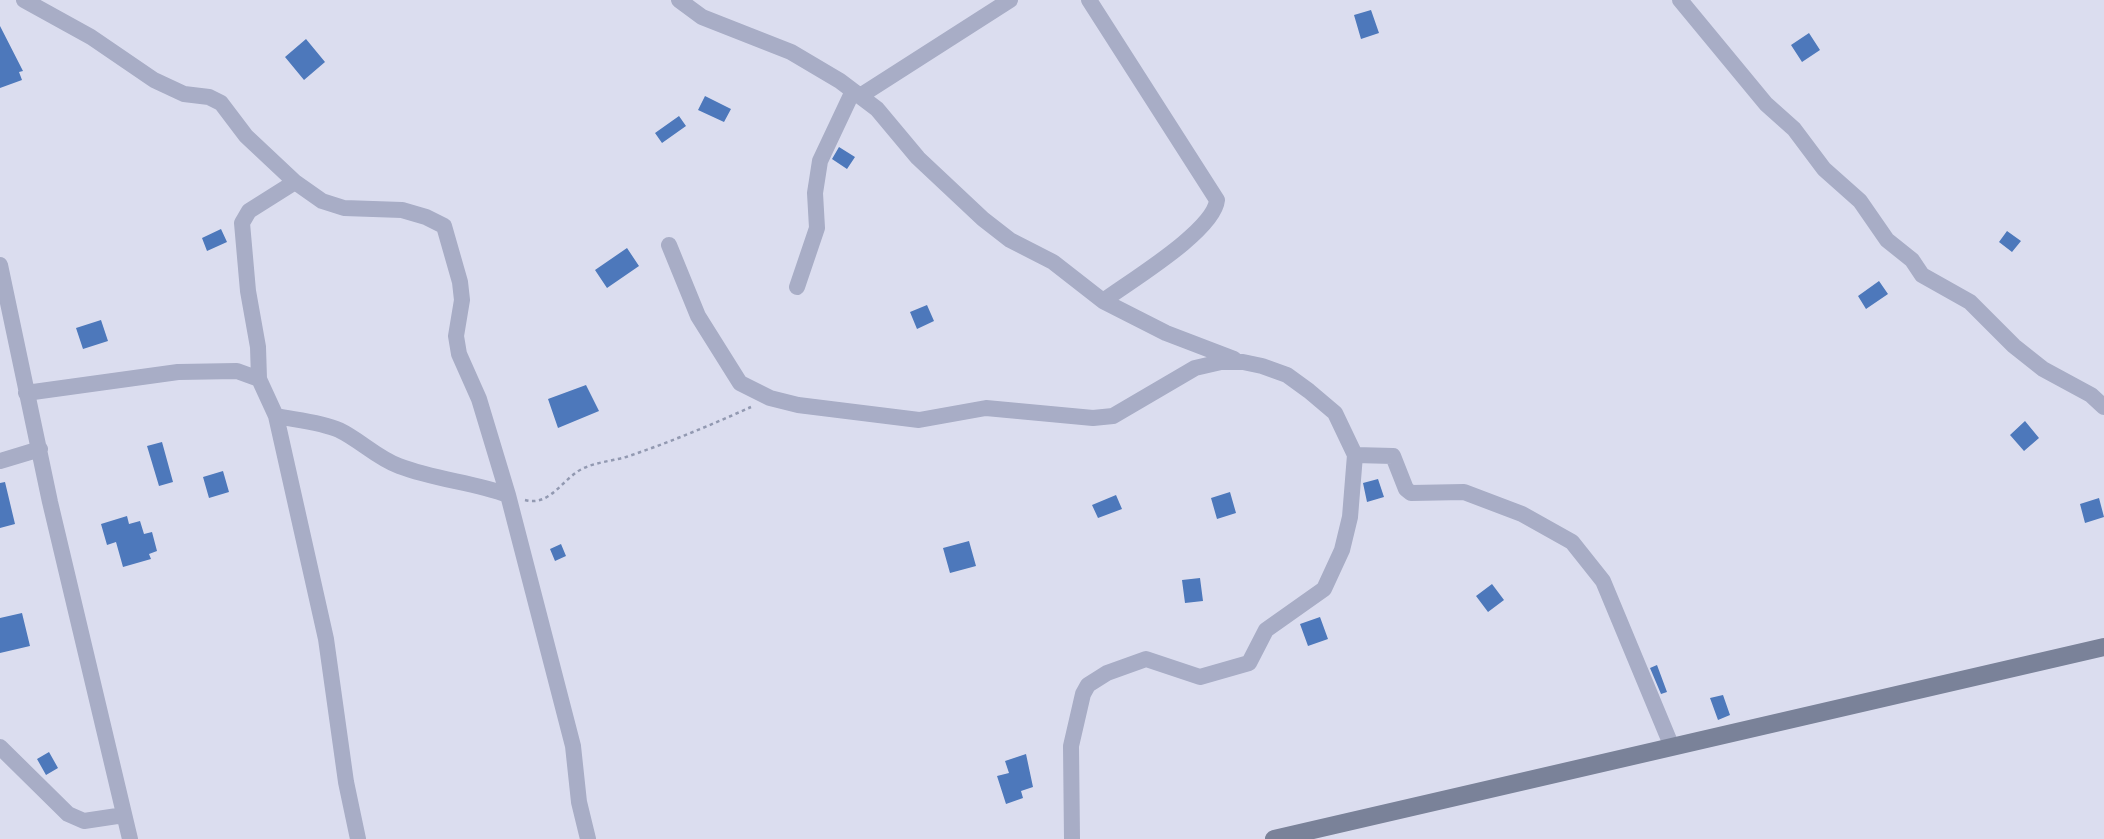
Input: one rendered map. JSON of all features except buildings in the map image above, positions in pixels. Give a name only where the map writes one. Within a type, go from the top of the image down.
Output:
[{"type":"street","points":[[24,0],[91,37],[154,80],[184,94],[209,97],[221,103],[246,136],[295,182],[322,201],[344,208],[402,210],[426,216],[443,226],[460,282],[462,300],[456,336],[459,354],[479,399],[508,495],[573,746],[579,802],[588,839]]},
{"type":"street","points":[[679,0],[702,17],[791,52],[856,94],[877,109],[918,159],[983,219],[1010,240],[1053,262],[1103,301],[1182,339],[1287,375],[1335,413],[1356,455],[1350,517],[1331,579],[1315,597],[1266,630],[1249,663],[1200,677],[1146,659],[1107,673],[1088,685],[1080,704],[1071,746],[1072,839]]},
{"type":"street","points":[[797,287],[817,228],[815,193],[820,161],[856,94],[1010,0]]},
{"type":"street","points":[[1088,0],[1217,200],[1216,209],[1178,250],[1103,301]]},
{"type":"street","points":[[1680,0],[1766,104],[1794,130],[1824,169],[1860,201],[1887,240],[1912,260],[1922,275],[1970,302],[2043,369],[2091,395],[2104,407]]},
{"type":"street","points":[[295,182],[249,211],[242,223],[247,279],[258,347],[259,379],[276,416],[326,639],[346,782],[358,839]]},
{"type":"street","points":[[668,245],[698,316],[740,383],[770,398],[798,405],[919,420],[986,408],[1053,412],[1093,418],[1113,416],[1127,410],[1183,374],[1208,365],[1243,362]]},
{"type":"street","points":[[0,265],[26,393],[130,839]]},
{"type":"street","points":[[1182,339],[1189,358],[1183,374]]},
{"type":"street","points":[[26,393],[178,372],[237,371],[259,379]]},
{"type":"street","points":[[276,416],[339,430],[382,458],[428,476],[451,482],[469,482],[508,495]]},
{"type":"street","points":[[0,461],[40,449]]},
{"type":"street","points":[[1356,455],[1393,456],[1406,489],[1411,493],[1464,492],[1522,514],[1572,542],[1603,580],[1672,747]]},
{"type":"street","points":[[1274,839],[2104,647]]},
{"type":"street","points":[[0,747],[68,814],[84,821],[124,815]]},
{"type":"path","points":[[508,495],[534,502],[552,494],[583,468],[627,456],[703,429],[770,398]]}]
